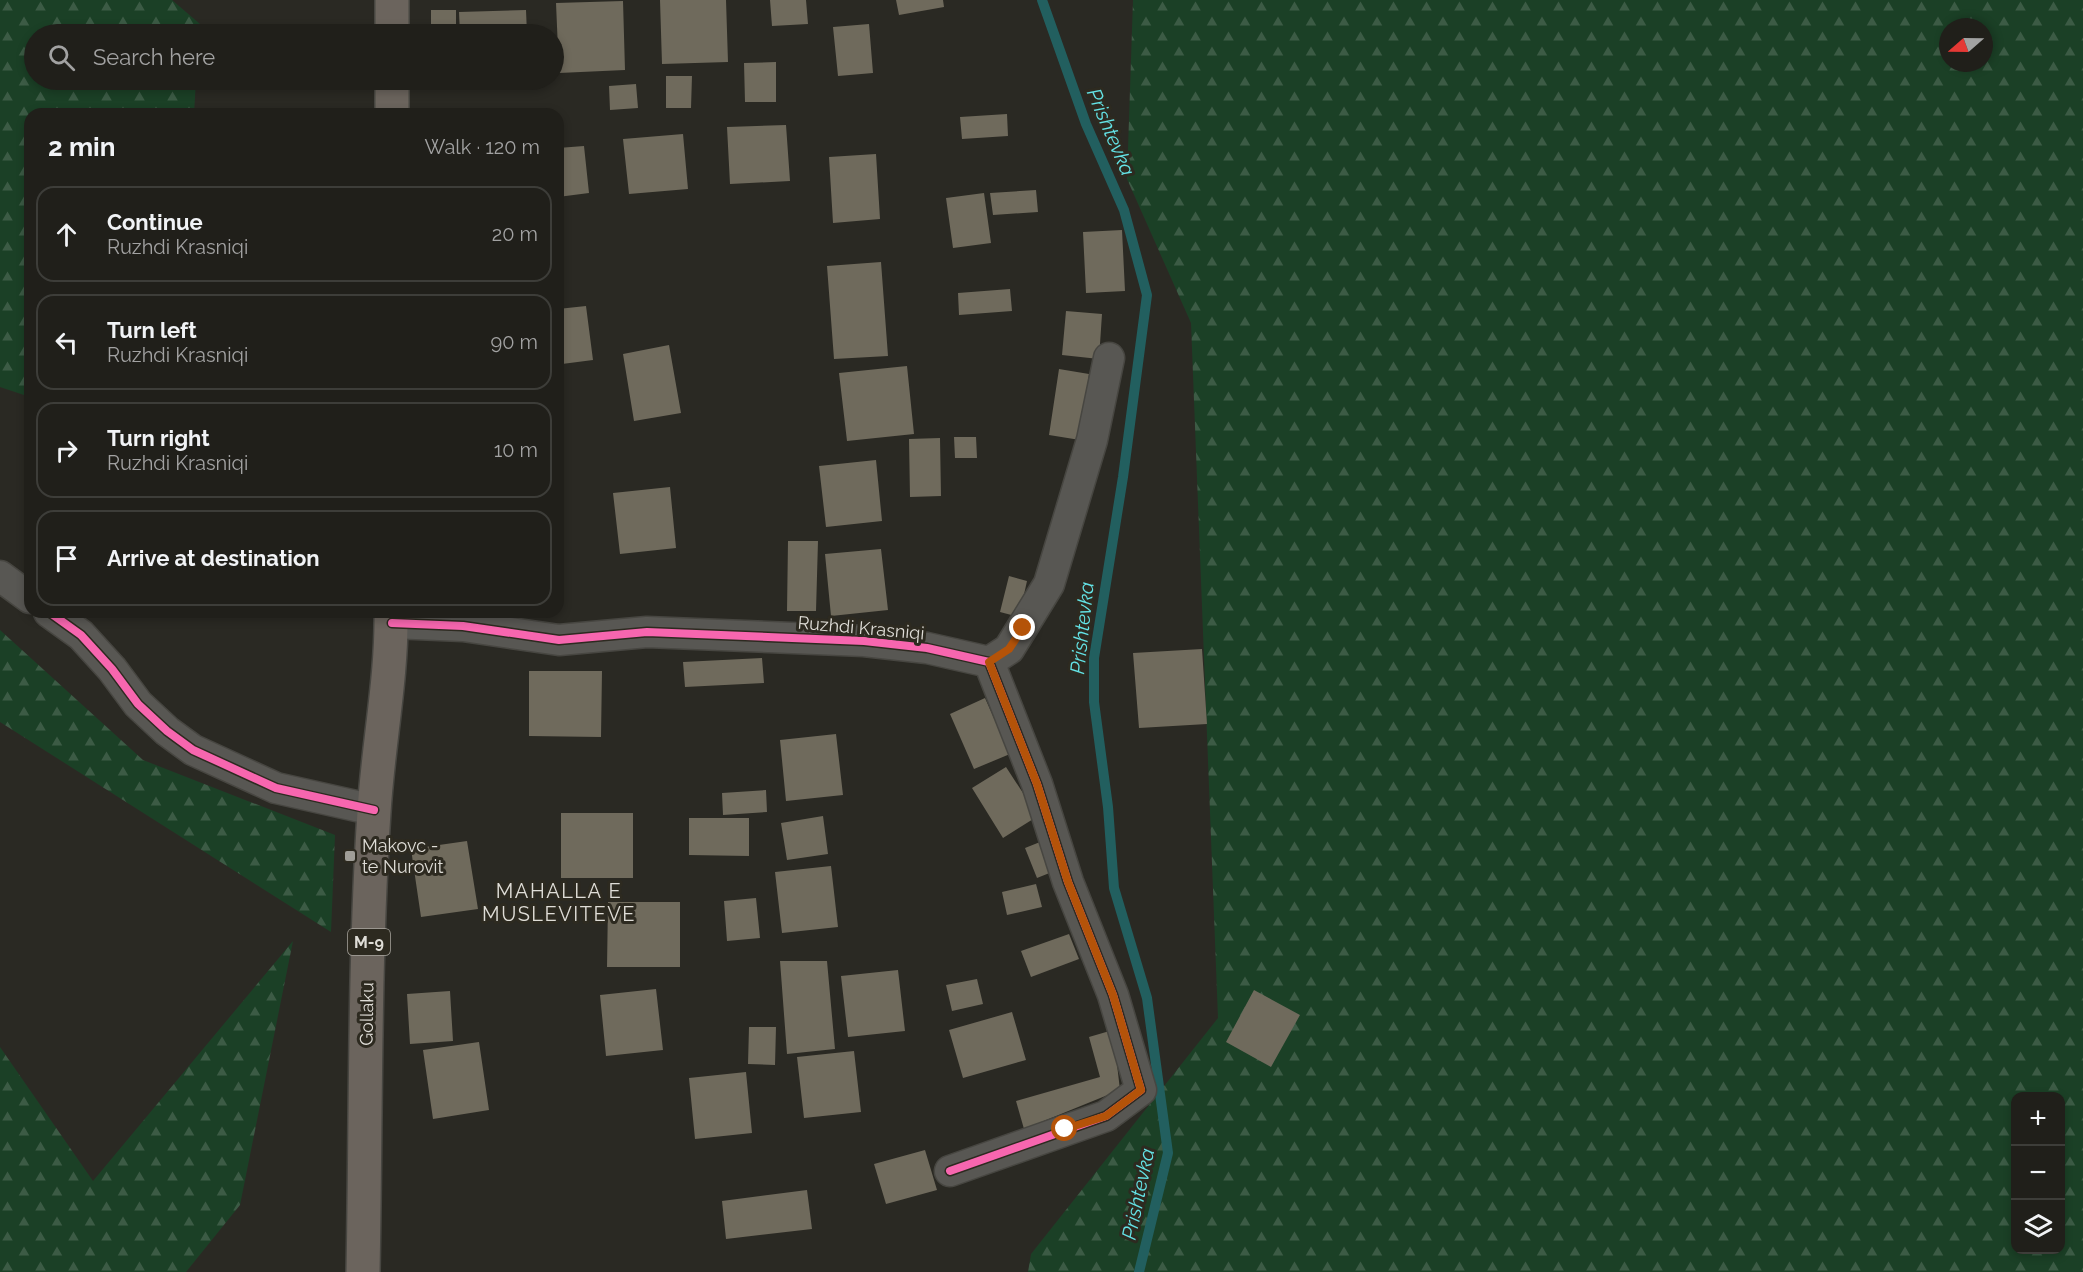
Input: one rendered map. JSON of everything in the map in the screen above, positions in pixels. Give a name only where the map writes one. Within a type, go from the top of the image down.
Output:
[{"type":"main road","points":[[392,0],[392,24]]},
{"type":"main road","points":[[392,90],[392,108]]},
{"type":"main road","name":"Gollaku","points":[[363,1272],[368,959],[374,810],[387,692],[392,618]]},
{"type":"street","points":[[950,1171],[1106,1116],[1141,1090],[1113,995],[1068,882],[1037,784],[989,662],[1009,649],[1049,584],[1092,440],[1109,358]]},
{"type":"street","points":[[0,576],[24,594]]},
{"type":"street","points":[[58,618],[81,635],[112,669],[138,704],[193,750],[276,788],[374,810]]},
{"type":"street","name":"Ruzhdi Krasniqi","points":[[392,618],[559,639],[647,632],[864,641],[927,648],[989,662]]},
{"type":"green space","points":[[0,0],[172,0],[200,24],[24,24],[24,90],[195,90],[194,108],[24,108],[24,395],[0,387]]},
{"type":"green space","points":[[1133,0],[2083,0],[2083,1272],[1028,1272],[1031,1254],[1218,1018],[1191,323],[1127,179]]},
{"type":"green space","points":[[0,630],[143,760],[335,835],[331,932],[0,722]]},
{"type":"green space","points":[[293,941],[240,1205],[186,1272],[0,1272],[0,1047],[93,1181]]},
{"type":"building","points":[[660,0],[726,0],[728,62],[662,64]]},
{"type":"building","points":[[770,0],[806,0],[808,24],[772,26]]},
{"type":"building","points":[[896,0],[943,0],[944,7],[899,15]]},
{"type":"building","points":[[623,1],[625,70],[564,73],[564,24],[557,24],[556,3]]},
{"type":"building","points":[[431,10],[456,10],[456,24],[431,24]]},
{"type":"building","points":[[526,10],[527,24],[460,24],[459,12]]},
{"type":"building","points":[[869,24],[873,73],[838,76],[833,27]]},
{"type":"building","points":[[776,62],[776,102],[745,102],[744,63]]},
{"type":"building","points":[[666,76],[692,76],[691,108],[666,108]]},
{"type":"building","points":[[636,84],[638,108],[610,110],[609,86]]},
{"type":"building","points":[[1007,114],[1008,136],[962,139],[960,117]]},
{"type":"building","points":[[786,125],[790,181],[730,184],[727,127]]},
{"type":"building","points":[[683,134],[688,189],[629,194],[623,139]]},
{"type":"building","points":[[584,146],[589,193],[564,196],[564,148]]},
{"type":"building","points":[[876,154],[880,219],[833,223],[829,157]]},
{"type":"building","points":[[1036,190],[1038,212],[993,215],[990,193]]},
{"type":"building","points":[[984,193],[991,243],[953,248],[946,198]]},
{"type":"building","points":[[1122,230],[1125,291],[1086,293],[1083,232]]},
{"type":"building","points":[[881,262],[888,356],[834,359],[827,266]]},
{"type":"building","points":[[1010,289],[1012,311],[959,315],[958,293]]},
{"type":"building","points":[[586,306],[593,360],[564,364],[564,308]]},
{"type":"building","points":[[1066,311],[1102,314],[1099,359],[1062,355]]},
{"type":"building","points":[[669,345],[681,413],[634,421],[623,354]]},
{"type":"building","points":[[907,366],[914,434],[847,441],[839,373]]},
{"type":"building","points":[[1059,369],[1089,374],[1080,440],[1049,435]]},
{"type":"building","points":[[954,437],[976,437],[977,458],[955,458]]},
{"type":"building","points":[[940,438],[941,496],[910,497],[909,439]]},
{"type":"building","points":[[876,460],[882,521],[826,527],[819,466]]},
{"type":"building","points":[[670,487],[676,548],[620,554],[613,493]]},
{"type":"building","points":[[788,541],[818,541],[816,611],[787,611]]},
{"type":"building","points":[[881,549],[888,610],[831,616],[825,554]]},
{"type":"building","points":[[1009,576],[1027,581],[1019,617],[1000,612]]},
{"type":"building","points":[[1202,649],[1207,724],[1139,728],[1133,653]]},
{"type":"building","points":[[762,658],[764,683],[685,687],[683,662]]},
{"type":"building","points":[[529,671],[602,671],[601,737],[529,736]]},
{"type":"building","points":[[985,698],[1010,754],[974,769],[950,714]]},
{"type":"building","points":[[836,734],[843,795],[786,801],[780,740]]},
{"type":"building","points":[[1006,767],[1038,816],[1003,838],[972,788]]},
{"type":"building","points":[[766,790],[767,812],[723,815],[722,793]]},
{"type":"building","points":[[561,813],[633,813],[633,878],[561,878]]},
{"type":"building","points":[[823,816],[828,854],[787,860],[781,823]]},
{"type":"building","points":[[689,818],[749,818],[749,856],[689,855]]},
{"type":"building","points":[[467,841],[478,909],[421,917],[411,849]]},
{"type":"building","points":[[1040,842],[1052,872],[1037,878],[1025,848]]},
{"type":"building","points":[[831,866],[838,927],[782,933],[775,872]]},
{"type":"building","points":[[1036,884],[1042,907],[1007,915],[1002,892]]},
{"type":"building","points":[[756,898],[760,938],[727,941],[724,901]]},
{"type":"building","points":[[608,902],[680,902],[680,967],[607,967]]},
{"type":"building","points":[[1069,934],[1079,959],[1031,977],[1021,951]]},
{"type":"building","points":[[780,961],[827,961],[835,1049],[787,1054]]},
{"type":"building","points":[[898,970],[905,1031],[848,1037],[841,976]]},
{"type":"building","points":[[977,979],[983,1004],[952,1011],[946,985]]},
{"type":"building","points":[[656,989],[663,1050],[606,1056],[600,995]]},
{"type":"building","points":[[1254,990],[1300,1015],[1271,1067],[1226,1042]]},
{"type":"building","points":[[450,991],[453,1041],[410,1044],[407,994]]},
{"type":"building","points":[[1012,1012],[1026,1060],[963,1078],[949,1030]]},
{"type":"building","points":[[749,1027],[776,1027],[775,1065],[748,1064]]},
{"type":"building","points":[[1113,1030],[1120,1090],[1024,1129],[1016,1101],[1100,1077],[1089,1037]]},
{"type":"building","points":[[479,1042],[489,1110],[433,1119],[423,1050]]},
{"type":"building","points":[[854,1051],[861,1112],[804,1118],[797,1057]]},
{"type":"building","points":[[746,1072],[752,1133],[695,1139],[689,1078]]},
{"type":"building","points":[[925,1150],[937,1190],[886,1204],[874,1164]]},
{"type":"building","points":[[807,1190],[812,1229],[726,1239],[722,1201]]},
{"type":"waterway","name":"Prishtevka","points":[[1042,0],[1086,124],[1124,210],[1147,295],[1123,477],[1094,658],[1094,702],[1108,807],[1114,888],[1147,998],[1168,1153],[1139,1272]]},
{"type":"cycle path","points":[[57,618],[81,635],[112,669],[138,704],[167,731],[193,750],[276,788],[374,810]]},
{"type":"cycle path","points":[[392,623],[463,626],[559,640],[647,632],[864,641],[927,648],[989,662],[1037,784],[1068,882],[1113,995],[1141,1090],[1106,1116],[950,1171]]},
{"type":"place","name":"Makovc - te Nurovit","points":[[350,856]]},
{"type":"district","name":"MAHALLA E MUSLEVITEVE","points":[[559,902]]},
{"type":"route","points":[[1023,628],[1009,649],[989,662],[1037,784],[1090,942],[1113,995],[1141,1090],[1106,1116],[1065,1129]]}]
